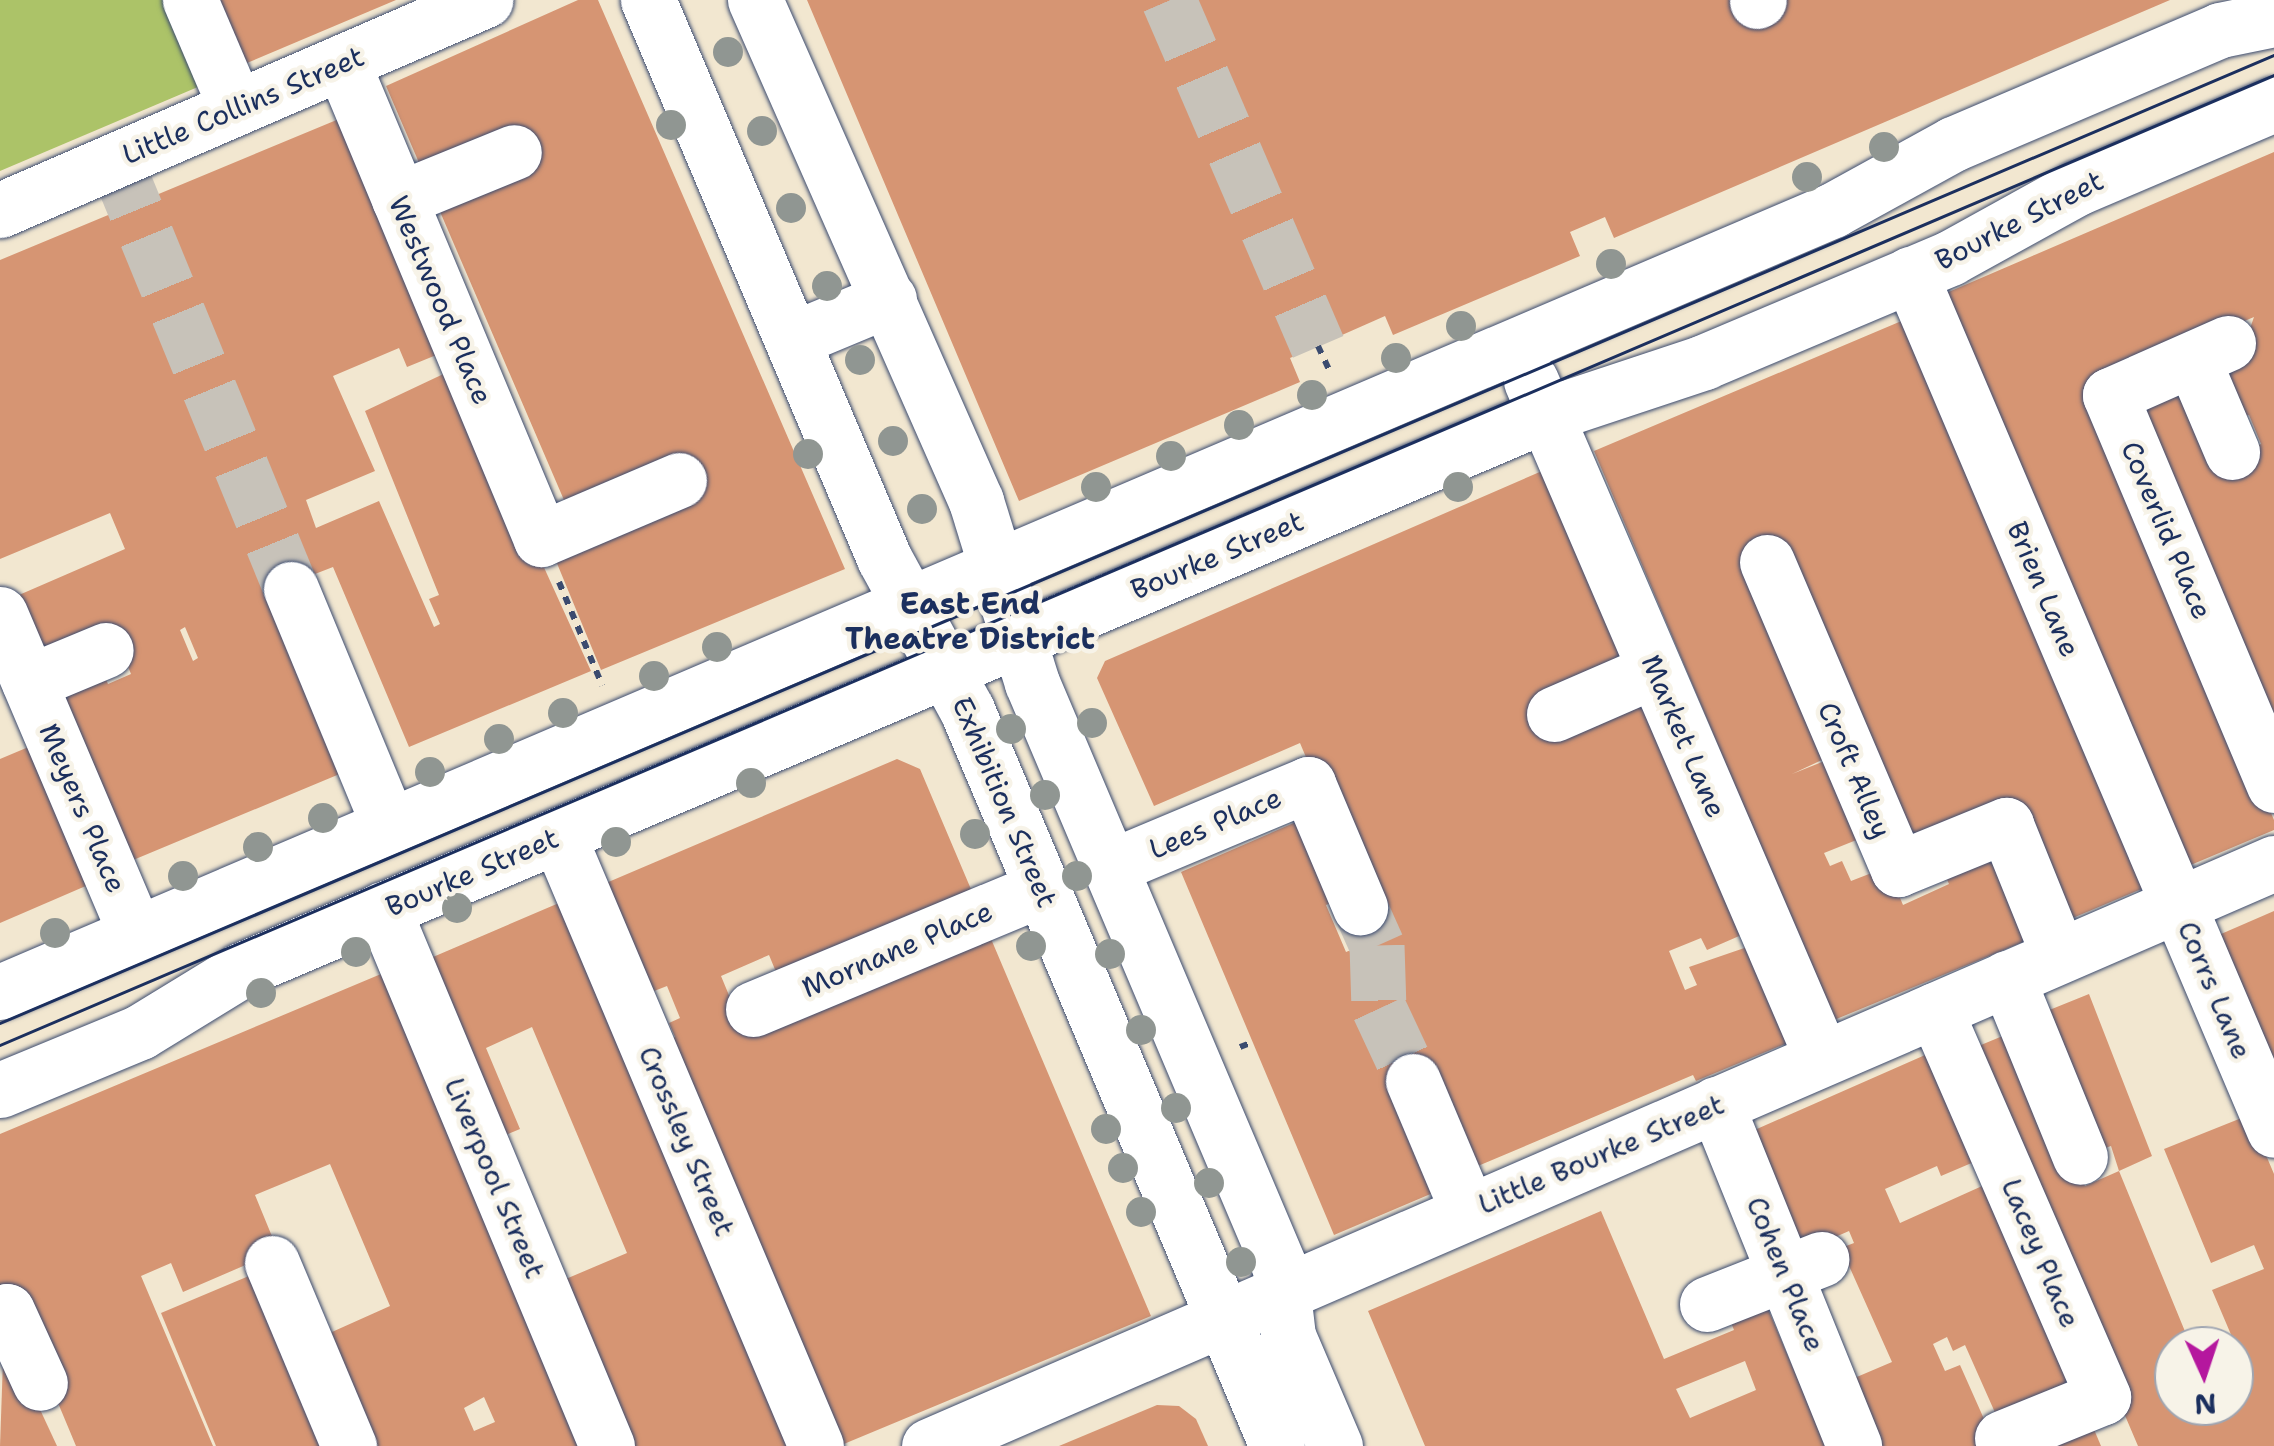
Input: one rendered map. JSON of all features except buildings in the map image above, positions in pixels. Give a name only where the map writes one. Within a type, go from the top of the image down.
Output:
[{"type":"street","points":[[190,0],[236,108]]},
{"type":"street","name":"Little Collins Street","points":[[0,210],[342,62],[422,12],[485,0]]},
{"type":"street","name":"Exhibition Street","points":[[648,0],[906,605],[947,670],[1277,1446]]},
{"type":"street","points":[[755,0],[889,299],[999,565],[1018,638],[1280,1268],[1288,1336],[1335,1446]]},
{"type":"street","points":[[0,992],[1834,210],[1953,144],[2220,30],[2274,20]]},
{"type":"street","name":"Westwood Place","points":[[342,62],[541,539]]},
{"type":"street","name":"Bourke Street","points":[[0,1090],[140,1032],[241,970],[1545,415],[1704,362],[1987,242],[2077,188],[2274,104]]},
{"type":"street","points":[[399,199],[514,152]]},
{"type":"street","name":"Brien Lane","points":[[1910,274],[2179,904]]},
{"type":"street","points":[[792,338],[889,299]]},
{"type":"street","name":"Market Lane","points":[[1517,344],[1822,1058]]},
{"type":"street","name":"Coverlid Place","points":[[2232,452],[2210,351],[2110,395],[2274,785]]},
{"type":"street","points":[[541,539],[680,480]]},
{"type":"street","name":"Croft Alley","points":[[1767,562],[1898,869],[2006,825],[2059,956]]},
{"type":"street","points":[[291,589],[388,826]]},
{"type":"street","name":"Meyers Place","points":[[0,614],[136,934]]},
{"type":"street","points":[[29,682],[106,650]]},
{"type":"street","points":[[1554,714],[1655,670]]},
{"type":"street","name":"Lees Place","points":[[1110,867],[1312,782],[1360,907]]},
{"type":"street","name":"Crossley Street","points":[[558,836],[816,1446]]},
{"type":"street","name":"Little Bourke Street","points":[[928,1446],[2274,864]]},
{"type":"street","name":"Mornane Place","points":[[753,1010],[1041,888]]},
{"type":"street","name":"Corrs Lane","points":[[2179,904],[2274,1130]]},
{"type":"street","name":"Liverpool Street","points":[[383,909],[607,1446]]},
{"type":"street","points":[[2007,978],[2080,1158]]},
{"type":"street","points":[[1096,1019],[1162,990]]},
{"type":"street","name":"Lacey Place","points":[[1935,1010],[2103,1397],[2002,1438]]},
{"type":"street","points":[[1413,1081],[1468,1211]]},
{"type":"street","name":"Cohen Place","points":[[1716,1104],[1804,1266],[1854,1446]]},
{"type":"street","points":[[272,1263],[349,1446]]},
{"type":"street","points":[[1707,1304],[1804,1266]]},
{"type":"street","points":[[0,1314],[7,1311],[40,1383]]},
{"type":"path","points":[[1318,346],[1330,373]]},
{"type":"path","points":[[541,539],[620,727]]},
{"type":"path","points":[[1239,1048],[1253,1042]]},
{"type":"green space","points":[[0,0],[177,0],[212,81],[0,171]]},
{"type":"tunnel","points":[[1169,0],[1318,346]]},
{"type":"tunnel","points":[[115,159],[291,589]]},
{"type":"tunnel","points":[[1360,907],[1377,945],[1379,1008],[1413,1081]]},
{"type":"tram line","points":[[0,1023],[2274,55]]},
{"type":"tram line","points":[[0,1045],[2274,75]]},
{"type":"district","name":"East End Theatre District","points":[[970,621]]}]
